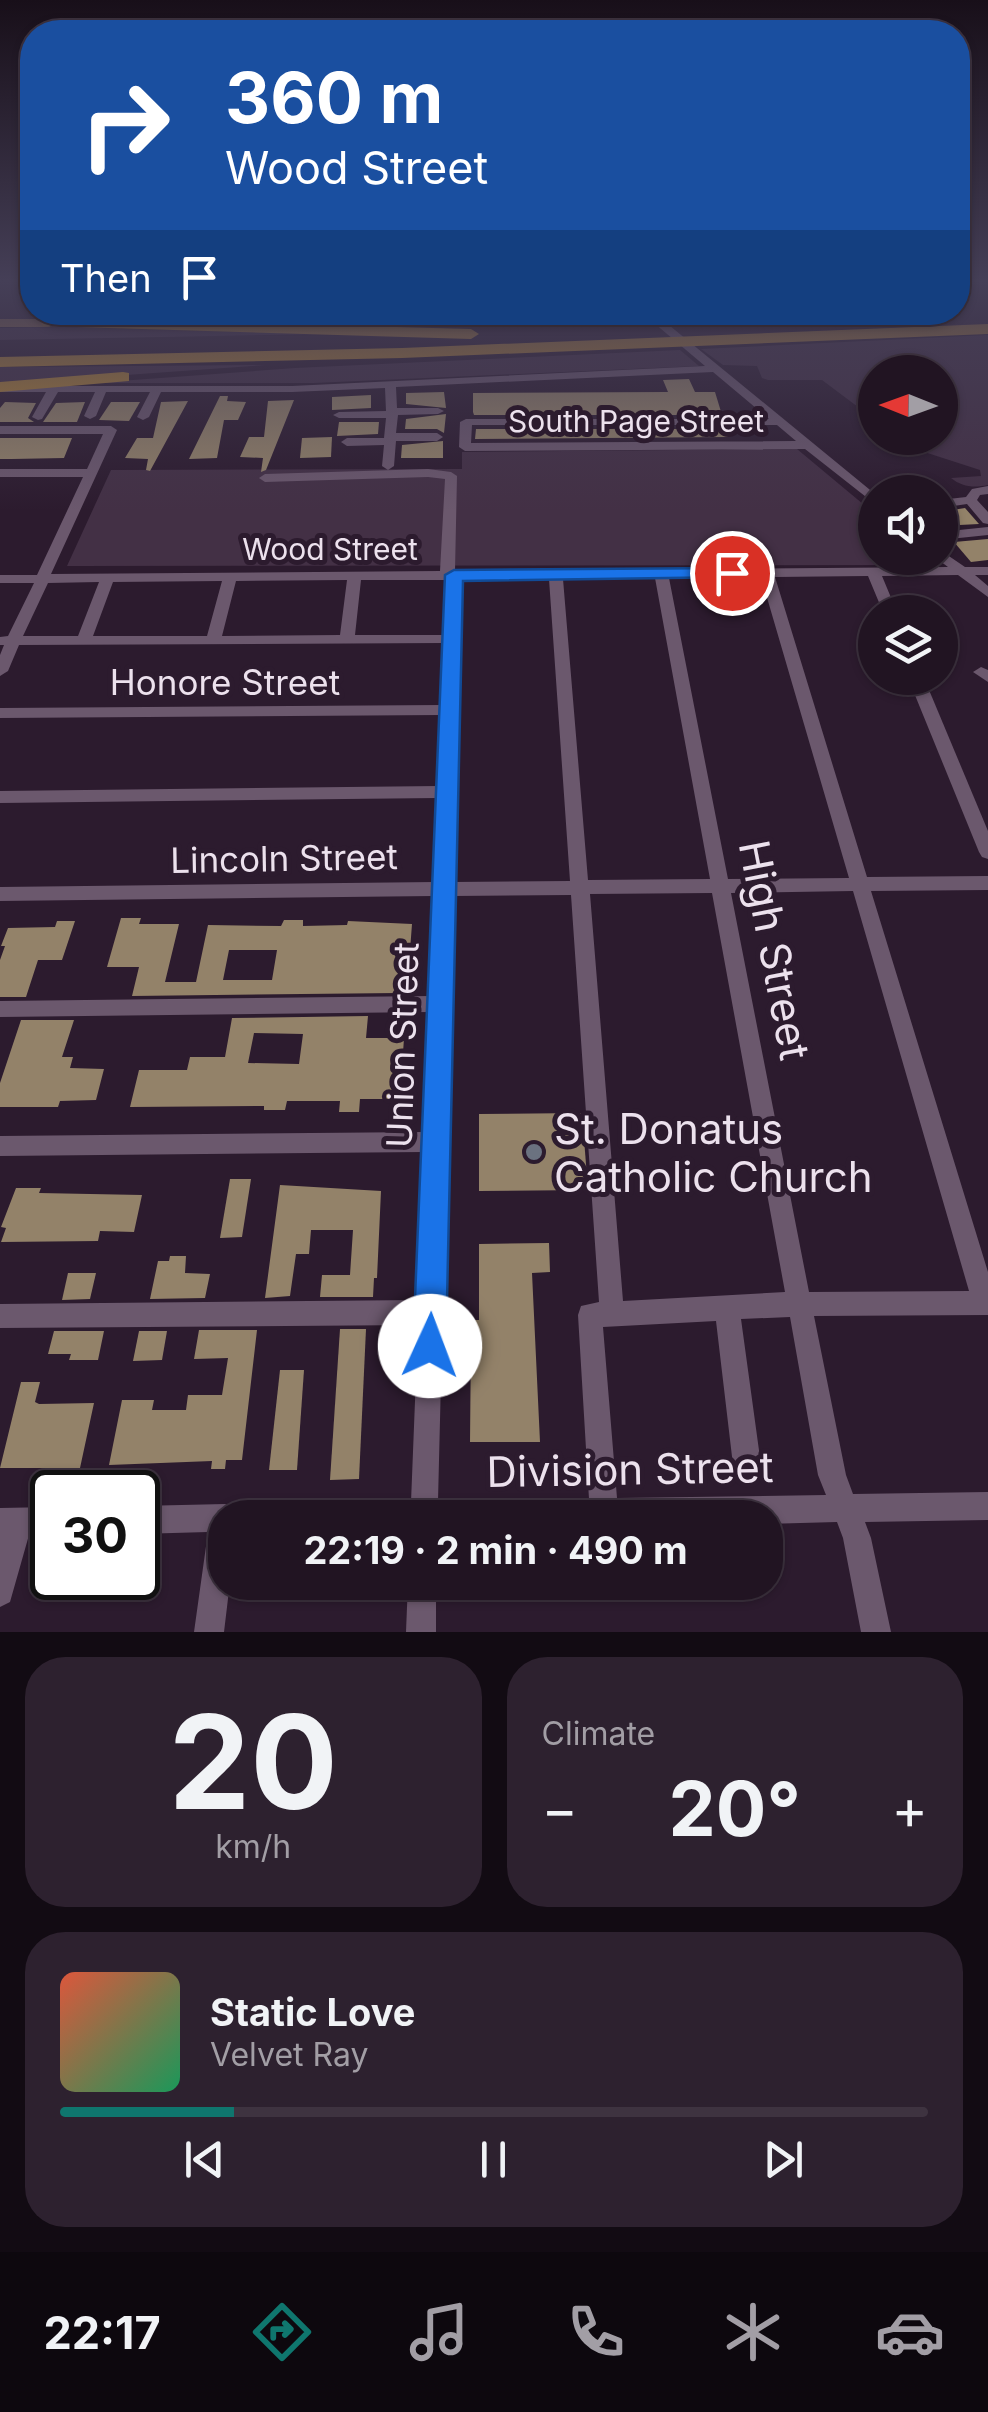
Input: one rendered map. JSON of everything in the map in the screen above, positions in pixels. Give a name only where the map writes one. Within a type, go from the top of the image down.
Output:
[{"type":"highway","points":[[0,362],[152,358]]},
{"type":"highway","points":[[1,389],[418,358]]},
{"type":"street","points":[[702,358],[858,486]]},
{"type":"street","points":[[1,389],[390,384],[716,370]]},
{"type":"street","points":[[388,466],[390,384]]},
{"type":"street","points":[[38,417],[54,389]]},
{"type":"street","points":[[90,416],[102,389]]},
{"type":"street","points":[[143,416],[157,389]]},
{"type":"street","points":[[340,415],[438,411]]},
{"type":"street","name":"South Page Street","points":[[779,422],[466,422],[465,446],[807,445]]},
{"type":"street","points":[[0,430],[111,430],[44,578],[7,641],[0,671]]},
{"type":"street","points":[[347,442],[437,436]]},
{"type":"street","points":[[0,473],[92,473]]},
{"type":"street","name":"Union Street","points":[[265,478],[428,473],[451,476],[452,639],[425,1500]]},
{"type":"street","points":[[958,502],[988,490]]},
{"type":"street","points":[[970,500],[988,520]]},
{"type":"street","points":[[958,534],[988,531]]},
{"type":"street","points":[[958,569],[988,592]]},
{"type":"street","name":"Wood Street","points":[[958,571],[988,571]]},
{"type":"street","points":[[603,1500],[590,1315],[799,1304],[986,1303],[767,572]]},
{"type":"street","name":"Wood Street","points":[[0,578],[858,572]]},
{"type":"street","points":[[556,574],[612,1314]]},
{"type":"street","name":"High Street","points":[[661,574],[832,1476],[857,1538],[876,1632]]},
{"type":"street","points":[[347,640],[355,576]]},
{"type":"street","points":[[213,640],[230,577]]},
{"type":"street","points":[[84,641],[108,578]]},
{"type":"street","points":[[7,641],[452,639]]},
{"type":"street","points":[[923,695],[988,852]]},
{"type":"street","name":"Honore Street","points":[[0,713],[450,710]]},
{"type":"street","points":[[0,797],[447,792]]},
{"type":"street","name":"Lincoln Street","points":[[0,894],[988,883]]},
{"type":"street","points":[[0,1009],[440,1004]]},
{"type":"street","points":[[0,1146],[436,1142]]},
{"type":"street","points":[[727,1310],[748,1464]]},
{"type":"street","points":[[0,1316],[431,1312]]},
{"type":"street","name":"Division Street","points":[[783,1509],[988,1506]]},
{"type":"street","points":[[160,1519],[208,1518]]},
{"type":"street","points":[[0,1592],[9,1522]]},
{"type":"street","points":[[209,1632],[213,1600]]},
{"type":"street","points":[[420,1632],[421,1600]]},
{"type":"shaded area","points":[[505,358],[690,358],[699,366],[314,383],[92,383]]},
{"type":"shaded area","points":[[714,358],[858,358],[858,407],[822,380],[768,380],[762,378],[757,366],[723,365]]},
{"type":"shaded area","points":[[958,358],[988,358],[988,485],[958,482],[958,478],[981,476],[980,470],[934,455],[958,455]]},
{"type":"shaded area","points":[[266,365],[0,384],[0,367]]},
{"type":"shaded area","points":[[797,449],[858,500],[858,565],[67,566],[111,470],[462,469],[462,452]]},
{"type":"building","points":[[689,379],[695,392],[715,392],[722,415],[473,412],[473,393],[668,392],[663,380]]},
{"type":"building","points":[[444,392],[446,408],[406,404],[406,393]]},
{"type":"building","points":[[371,395],[371,408],[332,410],[332,397]]},
{"type":"building","points":[[220,396],[228,396],[227,401],[246,402],[238,420],[224,420],[217,458],[189,459]]},
{"type":"building","points":[[294,400],[266,470],[261,472],[263,458],[240,457],[249,437],[264,437],[268,401]]},
{"type":"building","points":[[188,401],[150,471],[146,470],[148,459],[125,458],[137,438],[153,438],[161,402]]},
{"type":"building","points":[[5,402],[36,403],[28,418],[34,422],[0,422],[0,408]]},
{"type":"building","points":[[85,402],[77,422],[43,422],[56,403]]},
{"type":"building","points":[[111,402],[140,402],[129,421],[99,420]]},
{"type":"building","points":[[446,414],[444,433],[437,429],[405,429],[406,419]]},
{"type":"building","points":[[339,422],[379,422],[378,434],[337,436]]},
{"type":"building","points":[[476,429],[726,429],[728,437],[475,439]]},
{"type":"building","points":[[332,437],[331,457],[300,458],[302,438]]},
{"type":"building","points":[[0,438],[72,438],[64,458],[0,459]]},
{"type":"building","points":[[443,441],[443,458],[401,458],[402,445]]},
{"type":"building","points":[[965,508],[979,524],[958,525],[958,509]]},
{"type":"building","points":[[988,539],[988,560],[971,562],[958,542]]},
{"type":"building","points":[[121,918],[141,918],[139,924],[179,924],[165,982],[196,982],[208,925],[281,926],[284,920],[303,920],[303,926],[347,925],[348,921],[412,924],[409,964],[398,964],[398,993],[132,996],[139,967],[107,967]],"holes":[[[229,950],[277,950],[272,980],[223,980]]]},
{"type":"building","points":[[57,921],[75,921],[62,960],[38,960],[26,997],[0,997],[0,960],[5,946],[1,946],[8,928],[55,927]]},
{"type":"building","points":[[368,1016],[366,1038],[404,1038],[400,1099],[360,1099],[359,1112],[339,1112],[340,1101],[287,1101],[285,1110],[264,1110],[264,1106],[130,1107],[139,1070],[187,1070],[190,1057],[225,1057],[232,1018]],"holes":[[[254,1033],[303,1034],[299,1064],[248,1063]]]},
{"type":"building","points":[[21,1020],[74,1020],[62,1057],[73,1057],[70,1068],[104,1069],[96,1100],[60,1101],[58,1107],[0,1107],[0,1083]]},
{"type":"building","name":"St. Donatus Catholic Church","points":[[582,1113],[588,1190],[479,1191],[479,1114]]},
{"type":"building","points":[[230,1179],[251,1179],[242,1237],[220,1238]]},
{"type":"building","points":[[280,1185],[381,1191],[373,1297],[320,1297],[322,1275],[350,1275],[353,1230],[311,1230],[309,1254],[296,1254],[290,1296],[265,1298]]},
{"type":"building","points":[[16,1188],[41,1188],[39,1193],[142,1195],[134,1232],[100,1231],[98,1241],[1,1242],[6,1228],[1,1227]]},
{"type":"building","points":[[549,1243],[550,1272],[532,1273],[540,1442],[470,1442],[471,1335],[464,1335],[464,1320],[479,1320],[479,1244]]},
{"type":"building","points":[[170,1256],[186,1256],[185,1273],[210,1274],[205,1298],[150,1299],[158,1261],[169,1261]]},
{"type":"building","points":[[68,1273],[96,1273],[90,1299],[62,1300]]},
{"type":"building","points":[[340,1329],[366,1329],[359,1479],[330,1480]]},
{"type":"building","points":[[199,1330],[257,1330],[242,1460],[226,1460],[225,1469],[211,1469],[212,1461],[109,1465],[122,1400],[154,1400],[152,1410],[186,1410],[188,1395],[222,1395],[228,1358],[194,1359]]},
{"type":"building","points":[[54,1331],[104,1331],[98,1360],[69,1360],[71,1354],[48,1354]]},
{"type":"building","points":[[139,1331],[167,1331],[162,1360],[133,1361]]},
{"type":"building","points":[[280,1370],[304,1370],[297,1470],[269,1470]]},
{"type":"building","points":[[21,1382],[40,1382],[35,1402],[39,1404],[94,1403],[80,1468],[0,1468]]},
{"type":"place","name":"St. Donatus Catholic Church","points":[[534,1152]]},
{"type":"route","points":[[430,1346],[454,575],[732,573]]}]
